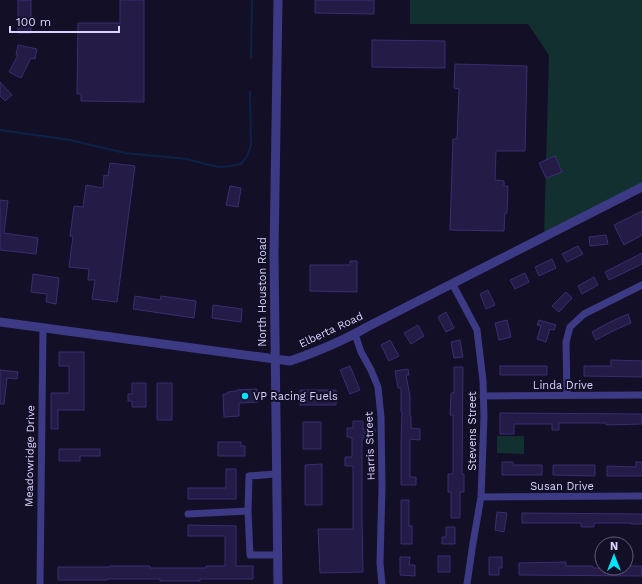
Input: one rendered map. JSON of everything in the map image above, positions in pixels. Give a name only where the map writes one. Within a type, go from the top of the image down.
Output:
[{"type":"street","name":"North Houston Road","points":[[278,0],[274,254],[278,584]]},
{"type":"street","name":"Elberta Road","points":[[0,322],[290,361],[313,353],[355,334],[642,187]]},
{"type":"street","name":"Stevens Street","points":[[452,283],[477,330],[484,396],[481,497],[467,584]]},
{"type":"street","points":[[567,395],[566,342],[570,328],[584,314],[642,285]]},
{"type":"street","name":"Meadowridge Drive","points":[[40,584],[43,328]]},
{"type":"street","name":"Harris Street","points":[[355,334],[361,352],[378,387],[381,417],[382,487],[380,563],[382,584]]},
{"type":"street","name":"Linda Drive","points":[[484,396],[642,395]]},
{"type":"street","points":[[276,474],[249,476],[248,511],[250,555],[277,555]]},
{"type":"street","name":"Susan Drive","points":[[481,497],[642,496]]},
{"type":"street","points":[[188,514],[248,511]]},
{"type":"green space","points":[[410,0],[642,0],[642,188],[544,237],[549,55],[528,24],[410,24]]},
{"type":"green space","points":[[497,436],[524,436],[524,454],[497,453]]},
{"type":"building","points":[[18,0],[31,0],[31,33],[18,33]]},
{"type":"building","points":[[120,0],[144,0],[144,102],[81,101],[81,94],[77,94],[78,23],[120,23]]},
{"type":"building","points":[[315,0],[374,0],[374,14],[315,13]]},
{"type":"building","points":[[372,40],[445,41],[445,68],[372,67]]},
{"type":"building","points":[[18,45],[37,49],[35,59],[31,58],[21,78],[9,72],[18,55],[16,55]]},
{"type":"building","points":[[455,64],[527,66],[525,151],[496,151],[495,180],[504,181],[504,186],[508,186],[507,213],[505,213],[504,231],[450,230],[453,139],[457,139],[459,89],[454,88]]},
{"type":"building","points":[[0,82],[12,95],[5,101],[0,96]]},
{"type":"building","points":[[555,156],[562,172],[546,178],[539,163]]},
{"type":"building","points":[[110,163],[135,166],[117,302],[92,299],[95,280],[88,280],[89,269],[69,267],[73,236],[70,236],[74,206],[83,207],[86,185],[103,188],[104,175],[108,176]]},
{"type":"building","points":[[230,186],[241,188],[238,207],[226,205]]},
{"type":"building","points":[[0,200],[8,201],[4,233],[38,238],[36,254],[0,250]]},
{"type":"building","points":[[642,211],[642,235],[624,245],[614,225]]},
{"type":"building","points":[[606,235],[608,244],[590,246],[589,237]]},
{"type":"building","points":[[578,246],[583,254],[567,262],[562,254]]},
{"type":"building","points":[[642,253],[642,264],[609,280],[605,272]]},
{"type":"building","points":[[552,259],[556,268],[539,276],[535,267]]},
{"type":"building","points":[[350,261],[357,261],[357,292],[310,291],[310,265],[350,265]]},
{"type":"building","points":[[525,273],[529,282],[515,289],[510,280]]},
{"type":"building","points":[[33,274],[59,278],[56,304],[46,302],[47,294],[31,292]]},
{"type":"building","points":[[594,277],[598,285],[582,294],[578,286]]},
{"type":"building","points":[[488,290],[495,305],[486,309],[480,294]]},
{"type":"building","points":[[566,292],[572,298],[559,312],[552,306]]},
{"type":"building","points":[[135,296],[160,300],[161,296],[196,301],[194,318],[133,309]]},
{"type":"building","points":[[213,305],[242,309],[241,322],[212,318]]},
{"type":"building","points":[[446,312],[454,328],[446,332],[438,317]]},
{"type":"building","points":[[628,314],[631,323],[596,340],[592,332]]},
{"type":"building","points":[[507,320],[511,337],[499,340],[495,323]]},
{"type":"building","points":[[539,320],[556,325],[554,330],[550,329],[546,342],[537,339],[541,326],[537,325]]},
{"type":"building","points":[[418,325],[424,336],[411,344],[404,333]]},
{"type":"building","points":[[390,340],[399,356],[389,361],[381,345]]},
{"type":"building","points":[[460,340],[463,357],[454,358],[451,342]]},
{"type":"building","points":[[59,352],[84,352],[84,410],[58,410],[58,429],[51,429],[51,393],[69,393],[69,366],[59,366]]},
{"type":"building","points":[[611,360],[642,361],[642,377],[584,376],[584,366],[611,366]]},
{"type":"building","points":[[350,366],[360,390],[350,394],[340,370]]},
{"type":"building","points":[[500,366],[547,366],[547,375],[500,375]]},
{"type":"building","points":[[454,367],[463,367],[462,474],[464,474],[464,492],[460,492],[460,518],[451,518],[451,492],[448,492],[448,474],[453,474],[453,415],[450,415],[451,393],[454,393]]},
{"type":"building","points":[[408,369],[409,375],[406,375],[410,396],[411,428],[420,429],[420,440],[410,439],[410,477],[416,477],[416,485],[401,485],[401,388],[398,388],[395,371]]},
{"type":"building","points":[[0,370],[18,372],[17,379],[7,378],[4,404],[0,404]]},
{"type":"building","points":[[132,383],[146,383],[146,407],[132,407],[132,401],[128,401],[128,394],[132,394]]},
{"type":"building","points":[[157,383],[172,383],[172,420],[157,420]]},
{"type":"building","points":[[257,389],[258,402],[239,403],[239,416],[224,417],[223,394],[237,390]]},
{"type":"building","points":[[300,390],[336,390],[336,405],[300,405]]},
{"type":"building","points":[[500,413],[642,414],[642,424],[606,425],[606,423],[559,423],[559,430],[552,430],[552,424],[514,424],[514,434],[500,434]]},
{"type":"building","points":[[353,421],[363,421],[363,429],[375,429],[375,433],[364,434],[364,438],[362,438],[363,572],[320,573],[318,529],[353,529],[353,466],[345,466],[345,457],[352,457],[352,438],[347,437],[347,428],[353,428]]},
{"type":"building","points":[[303,422],[321,422],[321,449],[303,449]]},
{"type":"building","points":[[218,442],[241,442],[241,446],[245,446],[245,456],[218,456]]},
{"type":"building","points":[[59,449],[100,449],[100,456],[80,456],[80,461],[59,461]]},
{"type":"building","points":[[502,462],[513,462],[513,465],[542,465],[542,475],[502,475]]},
{"type":"building","points":[[636,462],[642,462],[642,476],[607,476],[607,466],[636,467]]},
{"type":"building","points":[[322,464],[322,505],[305,505],[305,465]]},
{"type":"building","points":[[553,465],[595,465],[595,476],[553,475]]},
{"type":"building","points":[[226,469],[236,469],[236,499],[188,499],[188,488],[226,488]]},
{"type":"building","points":[[401,500],[409,500],[409,526],[412,526],[412,544],[401,544]]},
{"type":"building","points":[[497,512],[507,513],[504,532],[495,530]]},
{"type":"building","points":[[522,513],[642,514],[642,524],[594,523],[594,527],[581,527],[581,523],[522,523]]},
{"type":"building","points":[[188,525],[236,526],[236,566],[253,566],[253,579],[200,579],[200,581],[160,581],[160,579],[58,580],[58,567],[150,566],[150,568],[206,568],[206,566],[225,566],[225,536],[188,536]]},
{"type":"building","points":[[446,527],[455,527],[455,544],[442,544],[442,537],[446,537]]},
{"type":"building","points":[[438,556],[450,556],[450,572],[438,572]]},
{"type":"building","points":[[400,557],[410,557],[409,565],[415,565],[415,576],[400,575]]},
{"type":"building","points":[[489,557],[502,557],[502,568],[499,568],[499,575],[489,575]]},
{"type":"building","points":[[566,562],[566,566],[593,566],[594,576],[519,575],[519,563]]},
{"type":"building","points":[[634,566],[642,566],[642,576],[634,576]]},
{"type":"waterway","points":[[251,58],[252,0]]},
{"type":"waterway","points":[[0,130],[70,140],[125,153],[187,159],[219,167],[230,166],[241,164],[247,156],[251,145],[250,92]]},
{"type":"place","name":"VP Racing Fuels","points":[[245,396]]}]
